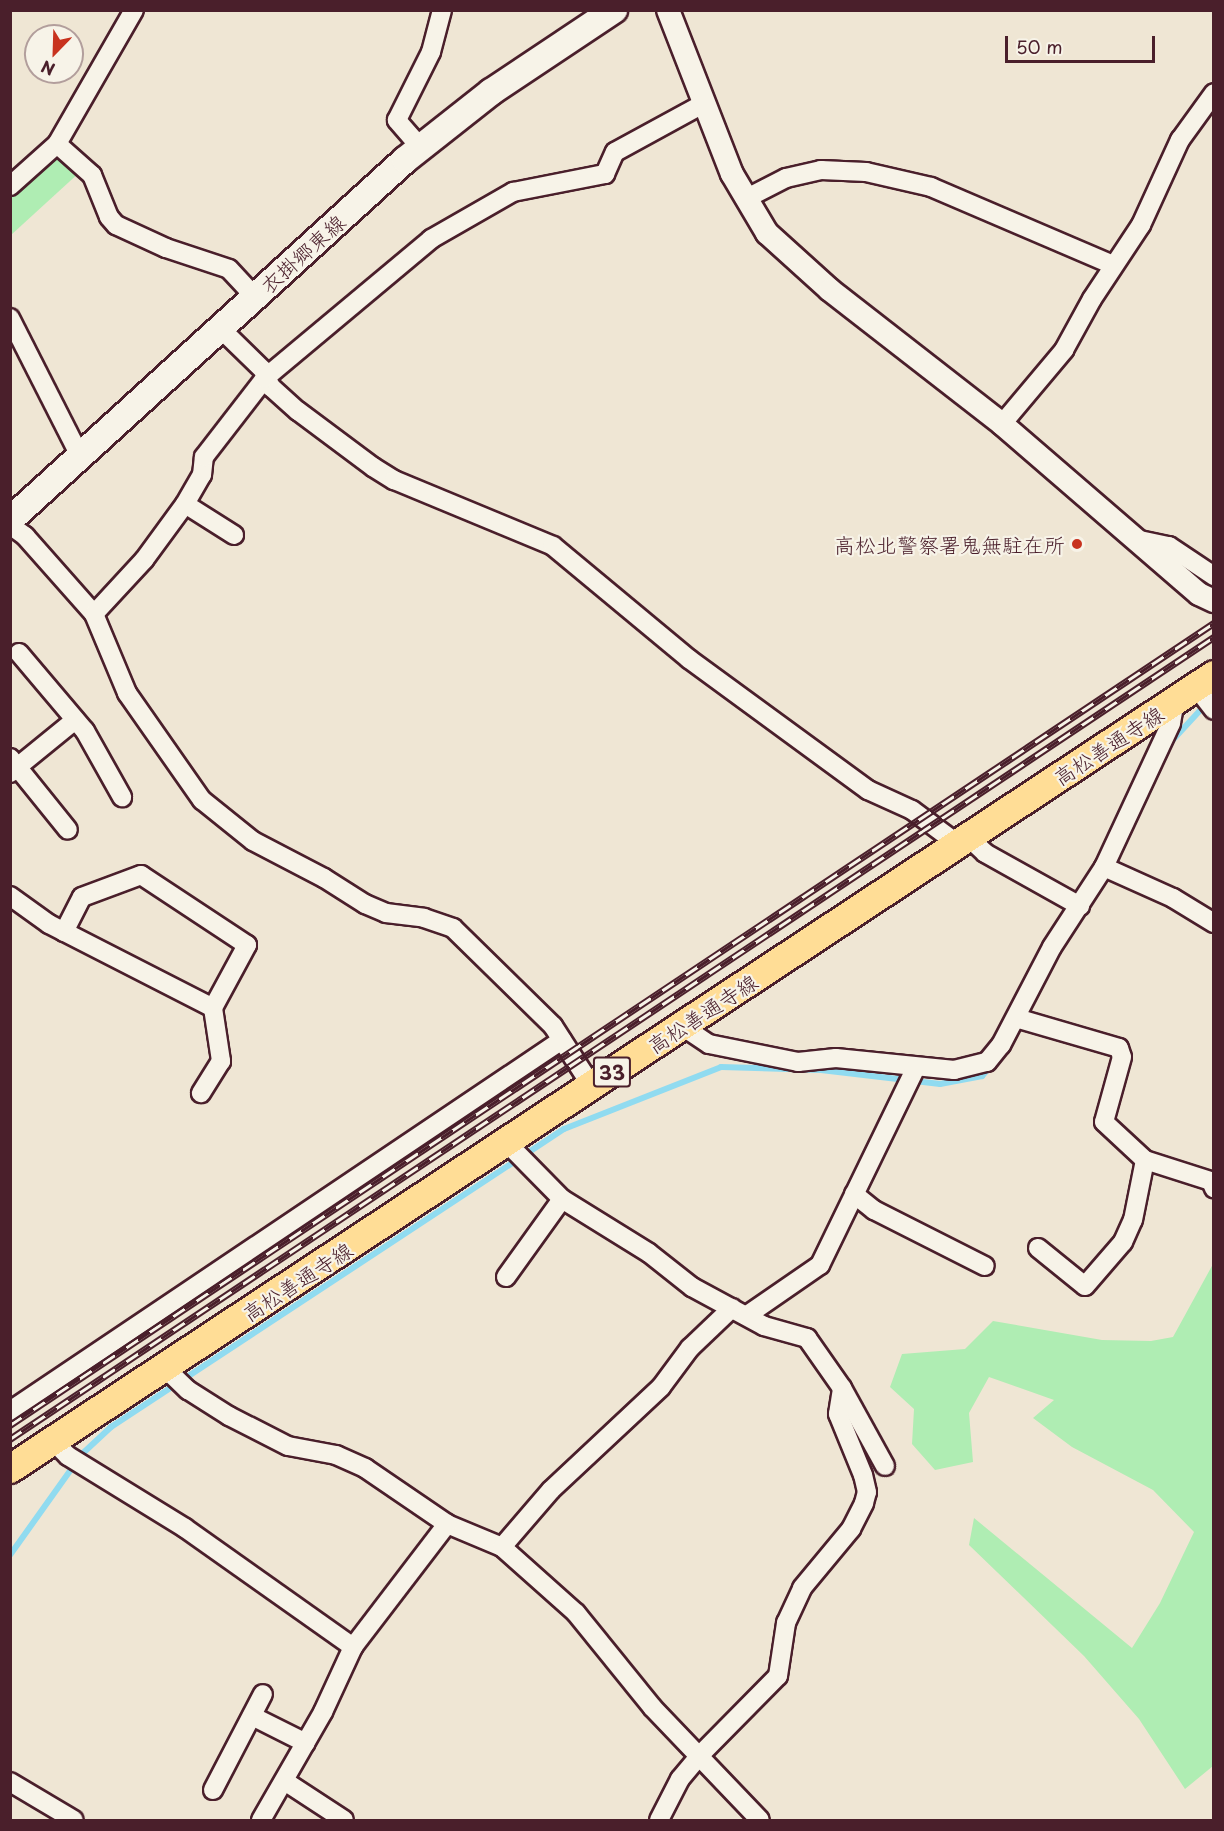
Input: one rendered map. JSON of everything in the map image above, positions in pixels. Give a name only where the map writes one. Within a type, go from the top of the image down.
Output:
[{"type":"main road","name":"衣掛郷東線","points":[[10,520],[421,148],[491,92],[614,10]]},
{"type":"main road","name":"高松善通寺線","points":[[10,1469],[1195,688]]},
{"type":"street","points":[[10,186],[57,144],[134,10]]},
{"type":"street","points":[[421,148],[397,120],[431,52],[442,10]]},
{"type":"street","points":[[668,10],[745,199],[767,233],[788,255],[1002,424],[1199,594],[1214,601]]},
{"type":"street","points":[[1002,424],[1064,350],[1113,265],[1141,225],[1179,140],[1214,93]]},
{"type":"street","points":[[94,614],[144,560],[185,504],[202,475],[204,457],[266,378],[430,239],[513,192],[605,174],[615,152],[705,103]]},
{"type":"street","points":[[57,144],[92,175],[109,217],[116,225],[166,248],[229,269],[255,297]]},
{"type":"street","points":[[745,199],[786,178],[821,170],[866,172],[931,187],[1113,265]]},
{"type":"street","points":[[10,318],[80,456]]},
{"type":"street","points":[[220,328],[263,370],[266,378],[298,411],[394,480],[553,546],[688,658],[868,790],[912,810],[1080,906]]},
{"type":"street","points":[[185,504],[234,535]]},
{"type":"street","points":[[10,525],[26,536],[94,614],[128,693],[196,793],[224,821],[386,914],[424,918],[453,928],[553,1026],[591,1085]]},
{"type":"street","points":[[1133,539],[1169,546],[1214,576]]},
{"type":"street","points":[[19,653],[75,720],[122,797]]},
{"type":"street","points":[[682,1026],[709,1044],[755,1056],[798,1062],[836,1058],[915,1069],[972,1069],[987,1062],[1016,1018],[1052,948],[1104,867],[1171,723],[1195,688],[1214,710]]},
{"type":"street","points":[[68,830],[13,766],[75,720]]},
{"type":"street","points":[[1104,867],[1173,898],[1213,922]]},
{"type":"street","points":[[64,932],[82,897],[141,875],[247,945],[213,1008],[221,1061],[201,1093]]},
{"type":"street","points":[[10,896],[64,932],[213,1008]]},
{"type":"street","points":[[1016,1018],[1119,1048],[1122,1057],[1104,1122],[1145,1161],[1211,1181],[1214,1188]]},
{"type":"street","points":[[10,1411],[562,1040]]},
{"type":"street","points":[[502,1547],[551,1490],[661,1387],[690,1348],[739,1312],[820,1264],[915,1069]]},
{"type":"street","points":[[506,1143],[562,1198],[649,1253],[692,1287],[764,1326],[807,1338],[842,1388],[885,1466]]},
{"type":"street","points":[[1038,1248],[1085,1286],[1123,1242],[1133,1220],[1145,1161]]},
{"type":"street","points":[[854,1194],[874,1210],[985,1266]]},
{"type":"street","points":[[506,1277],[562,1198]]},
{"type":"street","points":[[165,1368],[188,1390],[229,1416],[288,1446],[336,1455],[365,1468],[447,1524],[502,1547],[576,1613],[652,1707],[700,1755],[760,1821]]},
{"type":"street","points":[[659,1821],[680,1779],[700,1755],[778,1676],[786,1623],[802,1588],[851,1529],[864,1503],[867,1492],[863,1475],[838,1414],[842,1388]]},
{"type":"street","points":[[53,1441],[68,1456],[185,1528],[353,1647]]},
{"type":"street","points":[[261,1821],[286,1782],[353,1647],[447,1524]]},
{"type":"street","points":[[213,1790],[263,1694]]},
{"type":"street","points":[[252,1716],[306,1743]]},
{"type":"street","points":[[10,1782],[74,1821]]},
{"type":"street","points":[[286,1782],[344,1821]]},
{"type":"green space","points":[[58,151],[81,171],[11,235],[11,193]]},
{"type":"green space","points":[[1213,1264],[1213,1766],[1185,1789],[1139,1719],[1084,1656],[969,1545],[974,1518],[1132,1648],[1160,1603],[1194,1532],[1153,1490],[1072,1447],[1033,1418],[1054,1400],[989,1377],[969,1413],[973,1462],[935,1470],[912,1444],[914,1409],[890,1387],[902,1354],[965,1349],[993,1321],[1102,1340],[1151,1341],[1173,1337]]},
{"type":"waterway","points":[[1170,743],[1206,704]]},
{"type":"waterway","points":[[10,1555],[82,1454],[111,1427],[564,1129],[721,1067],[821,1070],[940,1084],[982,1076],[991,1066]]},
{"type":"railway","points":[[10,1425],[1214,623]]},
{"type":"railway","points":[[10,1439],[1214,637]]},
{"type":"place","name":"高松北警察署鬼無駐在所","points":[[1077,544]]}]
